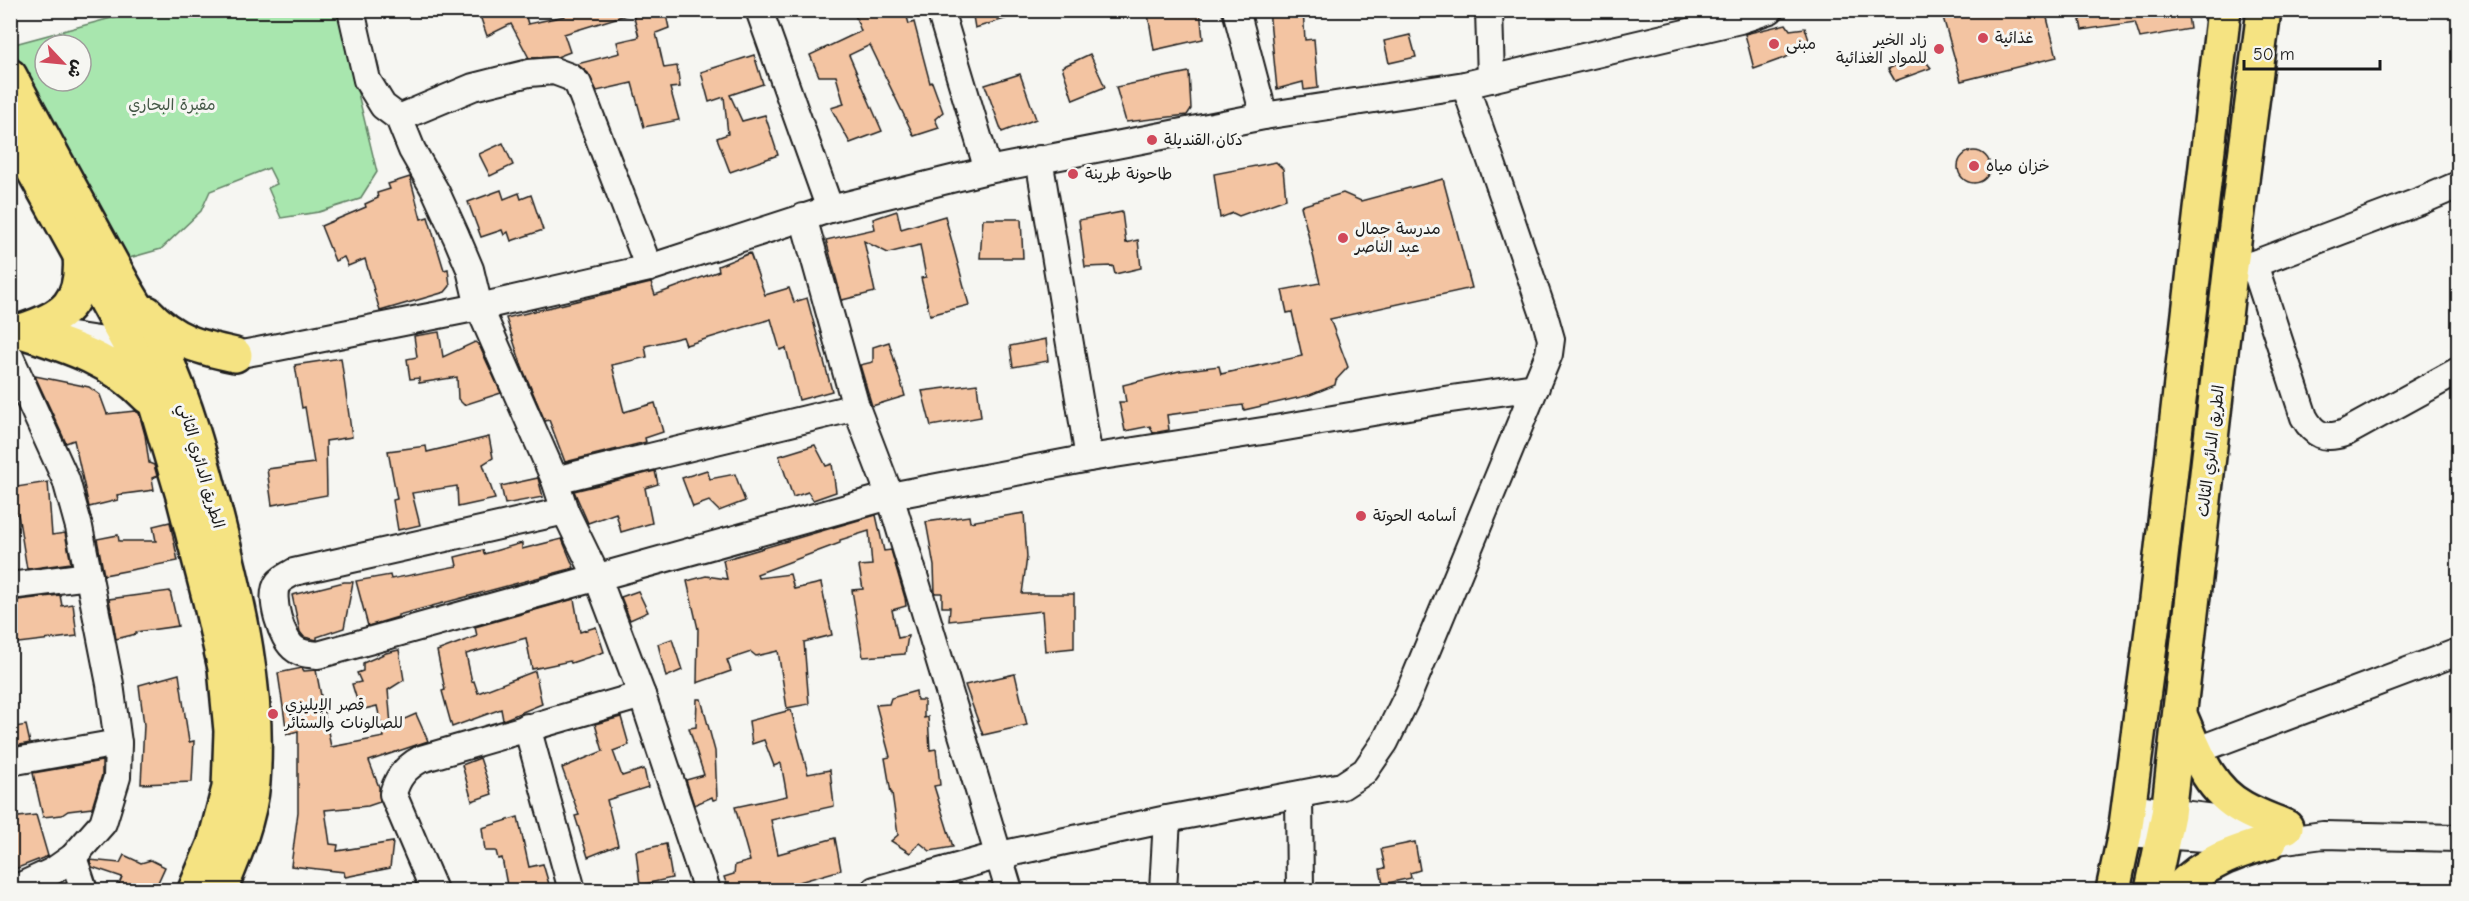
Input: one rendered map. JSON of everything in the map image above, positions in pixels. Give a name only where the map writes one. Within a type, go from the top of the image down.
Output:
[{"type":"main road","points":[[2113,891],[2127,820],[2156,600],[2224,10]]},
{"type":"main road","name":"الطريق الدائري الثالث","points":[[2152,891],[2167,825],[2180,715],[2242,269],[2264,10]]},
{"type":"main road","name":"الطريق الدائري الثاني","points":[[10,76],[127,292],[145,348],[170,404],[200,453],[227,557],[250,666],[256,724],[253,785],[238,846],[220,891]]},
{"type":"main road","name":"الطريق الدائري الثاني","points":[[12,134],[80,254],[145,348]]},
{"type":"main road","points":[[14,339],[57,317],[70,306],[79,289],[82,274],[80,254]]},
{"type":"main road","points":[[127,292],[158,325],[171,335],[207,349],[235,355]]},
{"type":"main road","points":[[14,339],[63,344],[107,363],[134,383],[170,404],[184,389],[187,377],[195,366],[205,361],[235,355]]},
{"type":"main road","name":"الطريق الدائري الثاني","points":[[170,404],[183,496],[225,668],[231,731],[229,788],[214,845],[195,891]]},
{"type":"main road","points":[[2180,715],[2195,751],[2214,785],[2278,835]]},
{"type":"main road","points":[[2178,891],[2206,865],[2278,835]]},
{"type":"street","points":[[351,10],[367,80],[383,106],[399,118],[412,150],[436,192],[470,269],[479,307],[555,480],[565,511],[598,579],[642,695],[707,891]]},
{"type":"street","points":[[759,10],[830,209]]},
{"type":"street","points":[[940,10],[988,170]]},
{"type":"street","points":[[1236,10],[1264,116]]},
{"type":"street","points":[[1489,10],[1491,79]]},
{"type":"street","points":[[12,891],[53,871],[72,857],[103,823],[110,807],[117,777],[118,743],[110,684],[79,527],[66,480],[14,339],[63,335],[145,348],[235,355],[479,307],[649,268],[830,209],[988,170],[1264,116],[1465,85],[1739,15],[1770,10]]},
{"type":"street","points":[[399,118],[473,87],[530,73],[554,71],[570,77],[578,84],[649,268]]},
{"type":"street","points":[[875,891],[1000,855],[1167,819],[1342,786],[1365,771],[1385,742],[1409,693],[1546,365],[1551,339],[1465,85]]},
{"type":"street","points":[[1039,159],[1089,458]]},
{"type":"street","points":[[2458,185],[2242,269],[2304,417],[2313,432],[2320,436],[2345,432],[2458,371]]},
{"type":"street","points":[[803,217],[856,407],[890,496],[1009,891]]},
{"type":"street","points":[[565,511],[294,572],[279,581],[274,590],[274,606],[289,644],[296,651],[318,655],[890,496],[1089,458],[1536,387]]},
{"type":"street","points":[[555,480],[856,407]]},
{"type":"street","points":[[10,586],[89,576]]},
{"type":"street","points":[[2195,751],[2458,652]]},
{"type":"street","points":[[434,891],[393,794],[395,784],[409,765],[421,759],[527,727],[642,695]]},
{"type":"street","points":[[527,727],[572,891]]},
{"type":"street","points":[[10,762],[118,743]]},
{"type":"street","points":[[1299,795],[1300,891]]},
{"type":"street","points":[[1163,891],[1167,819]]},
{"type":"street","points":[[2127,820],[2278,835],[2458,838]]},
{"type":"street","points":[[72,857],[84,891]]},
{"type":"green space","name":"مقبرة البحاري","points":[[137,11],[338,11],[377,172],[360,199],[319,212],[281,218],[268,188],[277,184],[269,168],[210,191],[201,211],[161,249],[122,260],[36,93],[93,93],[93,33],[55,33]]},
{"type":"green space","name":"مقبرة البحاري","points":[[33,39],[33,88],[11,45]]},
{"type":"building","points":[[478,10],[539,10],[526,17],[528,24],[565,16],[563,10],[628,10],[629,14],[564,34],[570,52],[557,57],[529,58],[511,24],[487,36]]},
{"type":"building","points":[[632,10],[665,10],[669,28],[656,33],[664,68],[677,66],[680,87],[670,88],[679,120],[644,127],[632,83],[597,91],[588,73],[577,64],[620,53],[617,42],[639,37]]},
{"type":"building","points":[[853,10],[905,10],[909,24],[914,22],[930,83],[932,82],[943,112],[935,119],[939,128],[914,136],[870,45],[849,55],[882,131],[850,143],[831,108],[844,104],[836,76],[819,76],[810,55],[861,31]]},
{"type":"building","points":[[972,10],[1020,10],[1021,14],[975,28]]},
{"type":"building","points":[[1169,10],[1200,10],[1203,39],[1154,50],[1148,14]]},
{"type":"building","points":[[1269,10],[1303,10],[1305,40],[1314,39],[1318,88],[1304,90],[1303,82],[1277,89]]},
{"type":"building","name":"غذائية","points":[[1941,10],[2045,10],[2057,57],[1961,81]]},
{"type":"building","points":[[2078,10],[2187,10],[2190,29],[2140,38],[2135,22],[2082,30]]},
{"type":"building","name":"مبنى","points":[[1786,24],[1790,30],[1805,28],[1809,40],[1791,49],[1792,55],[1754,69],[1745,34]]},
{"type":"building","points":[[1410,35],[1416,57],[1389,63],[1384,41]]},
{"type":"building","points":[[1090,54],[1105,87],[1073,100],[1062,67]]},
{"type":"building","points":[[1920,54],[1931,68],[1895,81],[1888,69]]},
{"type":"building","points":[[754,55],[763,84],[730,95],[742,121],[765,115],[778,155],[730,172],[717,138],[728,134],[724,97],[709,102],[701,72]]},
{"type":"building","points":[[1189,72],[1191,109],[1187,115],[1126,122],[1116,87]]},
{"type":"building","points":[[1020,74],[1036,119],[1002,132],[985,85]]},
{"type":"building","points":[[503,143],[513,165],[490,176],[479,154]]},
{"type":"building","name":"خزان مياه","points":[[1974,151],[1985,156],[1990,167],[1985,178],[1974,183],[1963,178],[1958,167],[1963,156]]},
{"type":"building","points":[[1276,162],[1283,169],[1286,199],[1239,216],[1233,213],[1220,218],[1214,174]]},
{"type":"building","points":[[410,177],[421,219],[428,217],[444,270],[448,269],[450,286],[445,292],[380,311],[365,259],[348,266],[344,257],[335,261],[321,226],[366,207],[365,204],[378,198],[377,193],[390,189],[388,184]]},
{"type":"building","points":[[1443,179],[1472,288],[1330,319],[1348,367],[1336,380],[1335,385],[1310,395],[1244,410],[1243,405],[1167,415],[1169,430],[1153,433],[1150,426],[1125,431],[1119,402],[1126,402],[1123,385],[1179,371],[1219,366],[1221,374],[1302,356],[1292,312],[1287,313],[1282,290],[1320,283],[1301,206],[1343,193],[1361,201]]},
{"type":"building","points":[[501,190],[504,199],[519,193],[521,199],[531,195],[543,230],[511,241],[508,232],[504,235],[502,230],[481,237],[468,202]]},
{"type":"building","points":[[897,211],[901,229],[945,216],[969,305],[930,315],[921,278],[926,277],[920,245],[888,253],[864,241],[875,292],[842,300],[826,240],[875,229],[873,219]]},
{"type":"building","points":[[1122,212],[1126,243],[1138,240],[1141,268],[1115,274],[1113,266],[1085,267],[1079,220]]},
{"type":"building","points":[[983,219],[1021,219],[1023,258],[980,258]]},
{"type":"building","points":[[750,253],[765,295],[789,288],[794,302],[807,298],[832,391],[799,400],[786,348],[780,350],[771,319],[686,345],[683,337],[645,346],[647,357],[612,365],[624,412],[655,403],[663,432],[645,438],[646,442],[565,462],[549,420],[545,421],[522,367],[506,318],[651,283],[655,295],[719,271],[718,266]]},
{"type":"building","points":[[439,332],[443,357],[475,342],[479,345],[501,393],[464,405],[458,399],[457,377],[419,383],[419,378],[410,379],[407,359],[417,357],[414,336]]},
{"type":"building","points":[[1046,339],[1048,361],[1013,367],[1010,346]]},
{"type":"building","points":[[889,342],[905,396],[872,406],[860,365],[873,362],[873,347]]},
{"type":"building","points":[[341,358],[352,437],[326,441],[327,495],[272,505],[267,469],[314,463],[305,407],[302,408],[295,365]]},
{"type":"building","points":[[35,376],[89,387],[100,395],[107,414],[135,411],[139,413],[149,463],[154,465],[157,476],[152,478],[154,490],[117,495],[118,500],[89,507],[74,440],[66,443]]},
{"type":"building","points":[[977,384],[981,417],[931,426],[922,391]]},
{"type":"building","points":[[489,437],[493,458],[483,464],[495,499],[458,507],[457,486],[412,493],[420,525],[398,530],[393,500],[397,499],[388,451],[426,446],[427,452]]},
{"type":"building","points":[[815,445],[826,466],[832,464],[836,492],[813,500],[808,492],[793,497],[779,456]]},
{"type":"building","points":[[707,470],[710,479],[735,474],[745,501],[719,511],[709,501],[693,507],[682,478]]},
{"type":"building","points":[[655,471],[658,484],[645,488],[652,523],[621,532],[616,513],[588,523],[574,491]]},
{"type":"building","points":[[538,478],[543,497],[505,504],[501,486]]},
{"type":"building","points":[[48,482],[52,535],[65,533],[71,563],[27,569],[18,514],[14,514],[10,488]]},
{"type":"building","points":[[1024,513],[1027,557],[1022,594],[1074,594],[1074,648],[1045,651],[1042,611],[949,621],[950,607],[942,607],[942,593],[935,593],[934,566],[926,522],[969,516],[970,522]]},
{"type":"building","points":[[876,515],[884,551],[891,550],[905,598],[906,606],[892,610],[898,638],[908,636],[905,654],[863,657],[852,590],[863,589],[859,566],[872,565],[869,531],[840,540],[840,543],[757,574],[758,578],[790,574],[794,589],[821,583],[832,635],[804,642],[809,704],[787,708],[778,651],[756,656],[751,652],[727,660],[731,671],[697,683],[698,629],[687,581],[706,576],[727,579],[723,560]]},
{"type":"building","points":[[170,522],[178,561],[104,575],[97,539],[118,535],[119,541],[156,541],[153,526]]},
{"type":"building","points":[[562,539],[574,568],[398,615],[398,617],[368,626],[356,581],[390,575],[391,579],[457,566],[455,557],[483,550],[484,554],[522,543],[522,549]]},
{"type":"building","points":[[344,582],[353,582],[344,628],[317,637],[317,640],[304,637],[300,632],[292,595]]},
{"type":"building","points":[[170,591],[178,626],[136,632],[136,634],[116,639],[109,599]]},
{"type":"building","points":[[638,591],[648,612],[630,620],[621,597]]},
{"type":"building","points":[[60,595],[62,606],[73,604],[77,636],[10,644],[10,601]]},
{"type":"building","points":[[574,599],[580,632],[596,627],[604,652],[571,663],[570,661],[532,669],[526,638],[466,654],[472,682],[474,681],[478,693],[535,671],[542,704],[503,720],[501,709],[452,727],[442,691],[445,690],[437,651],[477,636],[475,627]]},
{"type":"building","points":[[672,639],[682,670],[666,677],[658,644]]},
{"type":"building","points":[[399,650],[404,680],[388,690],[391,725],[416,714],[428,741],[369,761],[379,787],[380,802],[368,806],[325,810],[330,844],[338,845],[337,851],[393,842],[390,868],[345,877],[344,872],[291,866],[298,812],[298,731],[287,734],[278,673],[302,668],[304,671],[316,670],[331,747],[384,737],[377,706],[360,710],[352,684],[361,682],[357,673],[363,671],[363,663]]},
{"type":"building","points":[[179,674],[189,742],[194,741],[192,782],[141,784],[144,725],[139,685]]},
{"type":"building","points":[[1015,674],[1027,725],[983,735],[965,685]]},
{"type":"building","points":[[916,691],[917,700],[924,700],[924,718],[928,717],[930,750],[936,749],[940,785],[934,786],[953,847],[930,851],[920,843],[910,853],[891,841],[898,835],[885,758],[890,757],[876,705],[889,704],[891,698]]},
{"type":"building","points":[[697,699],[701,699],[715,751],[717,799],[713,800],[712,797],[694,805],[686,780],[704,775],[689,728],[696,727]]},
{"type":"building","points":[[791,710],[808,774],[830,770],[834,806],[771,820],[778,854],[835,838],[841,870],[768,891],[729,891],[724,877],[734,874],[735,865],[750,861],[735,807],[787,796],[781,763],[774,766],[764,740],[752,744],[749,721]]},
{"type":"building","points":[[621,717],[629,745],[613,751],[622,776],[644,769],[648,787],[607,800],[618,845],[588,857],[575,816],[579,815],[562,768],[603,751],[595,724]]},
{"type":"building","points":[[26,725],[30,743],[10,747],[10,728]]},
{"type":"building","points":[[480,758],[492,794],[472,801],[462,765]]},
{"type":"building","points":[[102,761],[102,775],[92,808],[43,817],[33,773]]},
{"type":"building","points":[[36,815],[48,856],[10,871],[10,818]]},
{"type":"building","points":[[518,817],[529,867],[543,864],[551,891],[508,891],[502,858],[498,859],[496,851],[485,851],[482,828]]},
{"type":"building","points":[[1415,842],[1420,870],[1410,873],[1411,878],[1383,884],[1380,869],[1385,868],[1381,849]]},
{"type":"building","points":[[666,844],[672,878],[640,885],[636,851]]},
{"type":"building","points":[[124,855],[141,863],[151,860],[165,867],[154,891],[116,891],[122,877],[92,867],[90,860],[120,863]]},
{"type":"place","name":"غذائية","points":[[1983,38]]},
{"type":"place","name":"مبنى","points":[[1774,44]]},
{"type":"place","name":"زاد الخير للمواد الغذائية","points":[[1939,49]]},
{"type":"place","name":"دكان القنديلة","points":[[1152,140]]},
{"type":"place","name":"خزان مياه","points":[[1974,166]]},
{"type":"place","name":"طاحونة طرينة","points":[[1073,174]]},
{"type":"place","name":"مدرسة جمال عبد الناصر","points":[[1343,238]]},
{"type":"place","name":"أسامه الحوتة","points":[[1361,516]]},
{"type":"place","name":"قصر الإيليزي للصالونات والستائر","points":[[273,714]]}]
